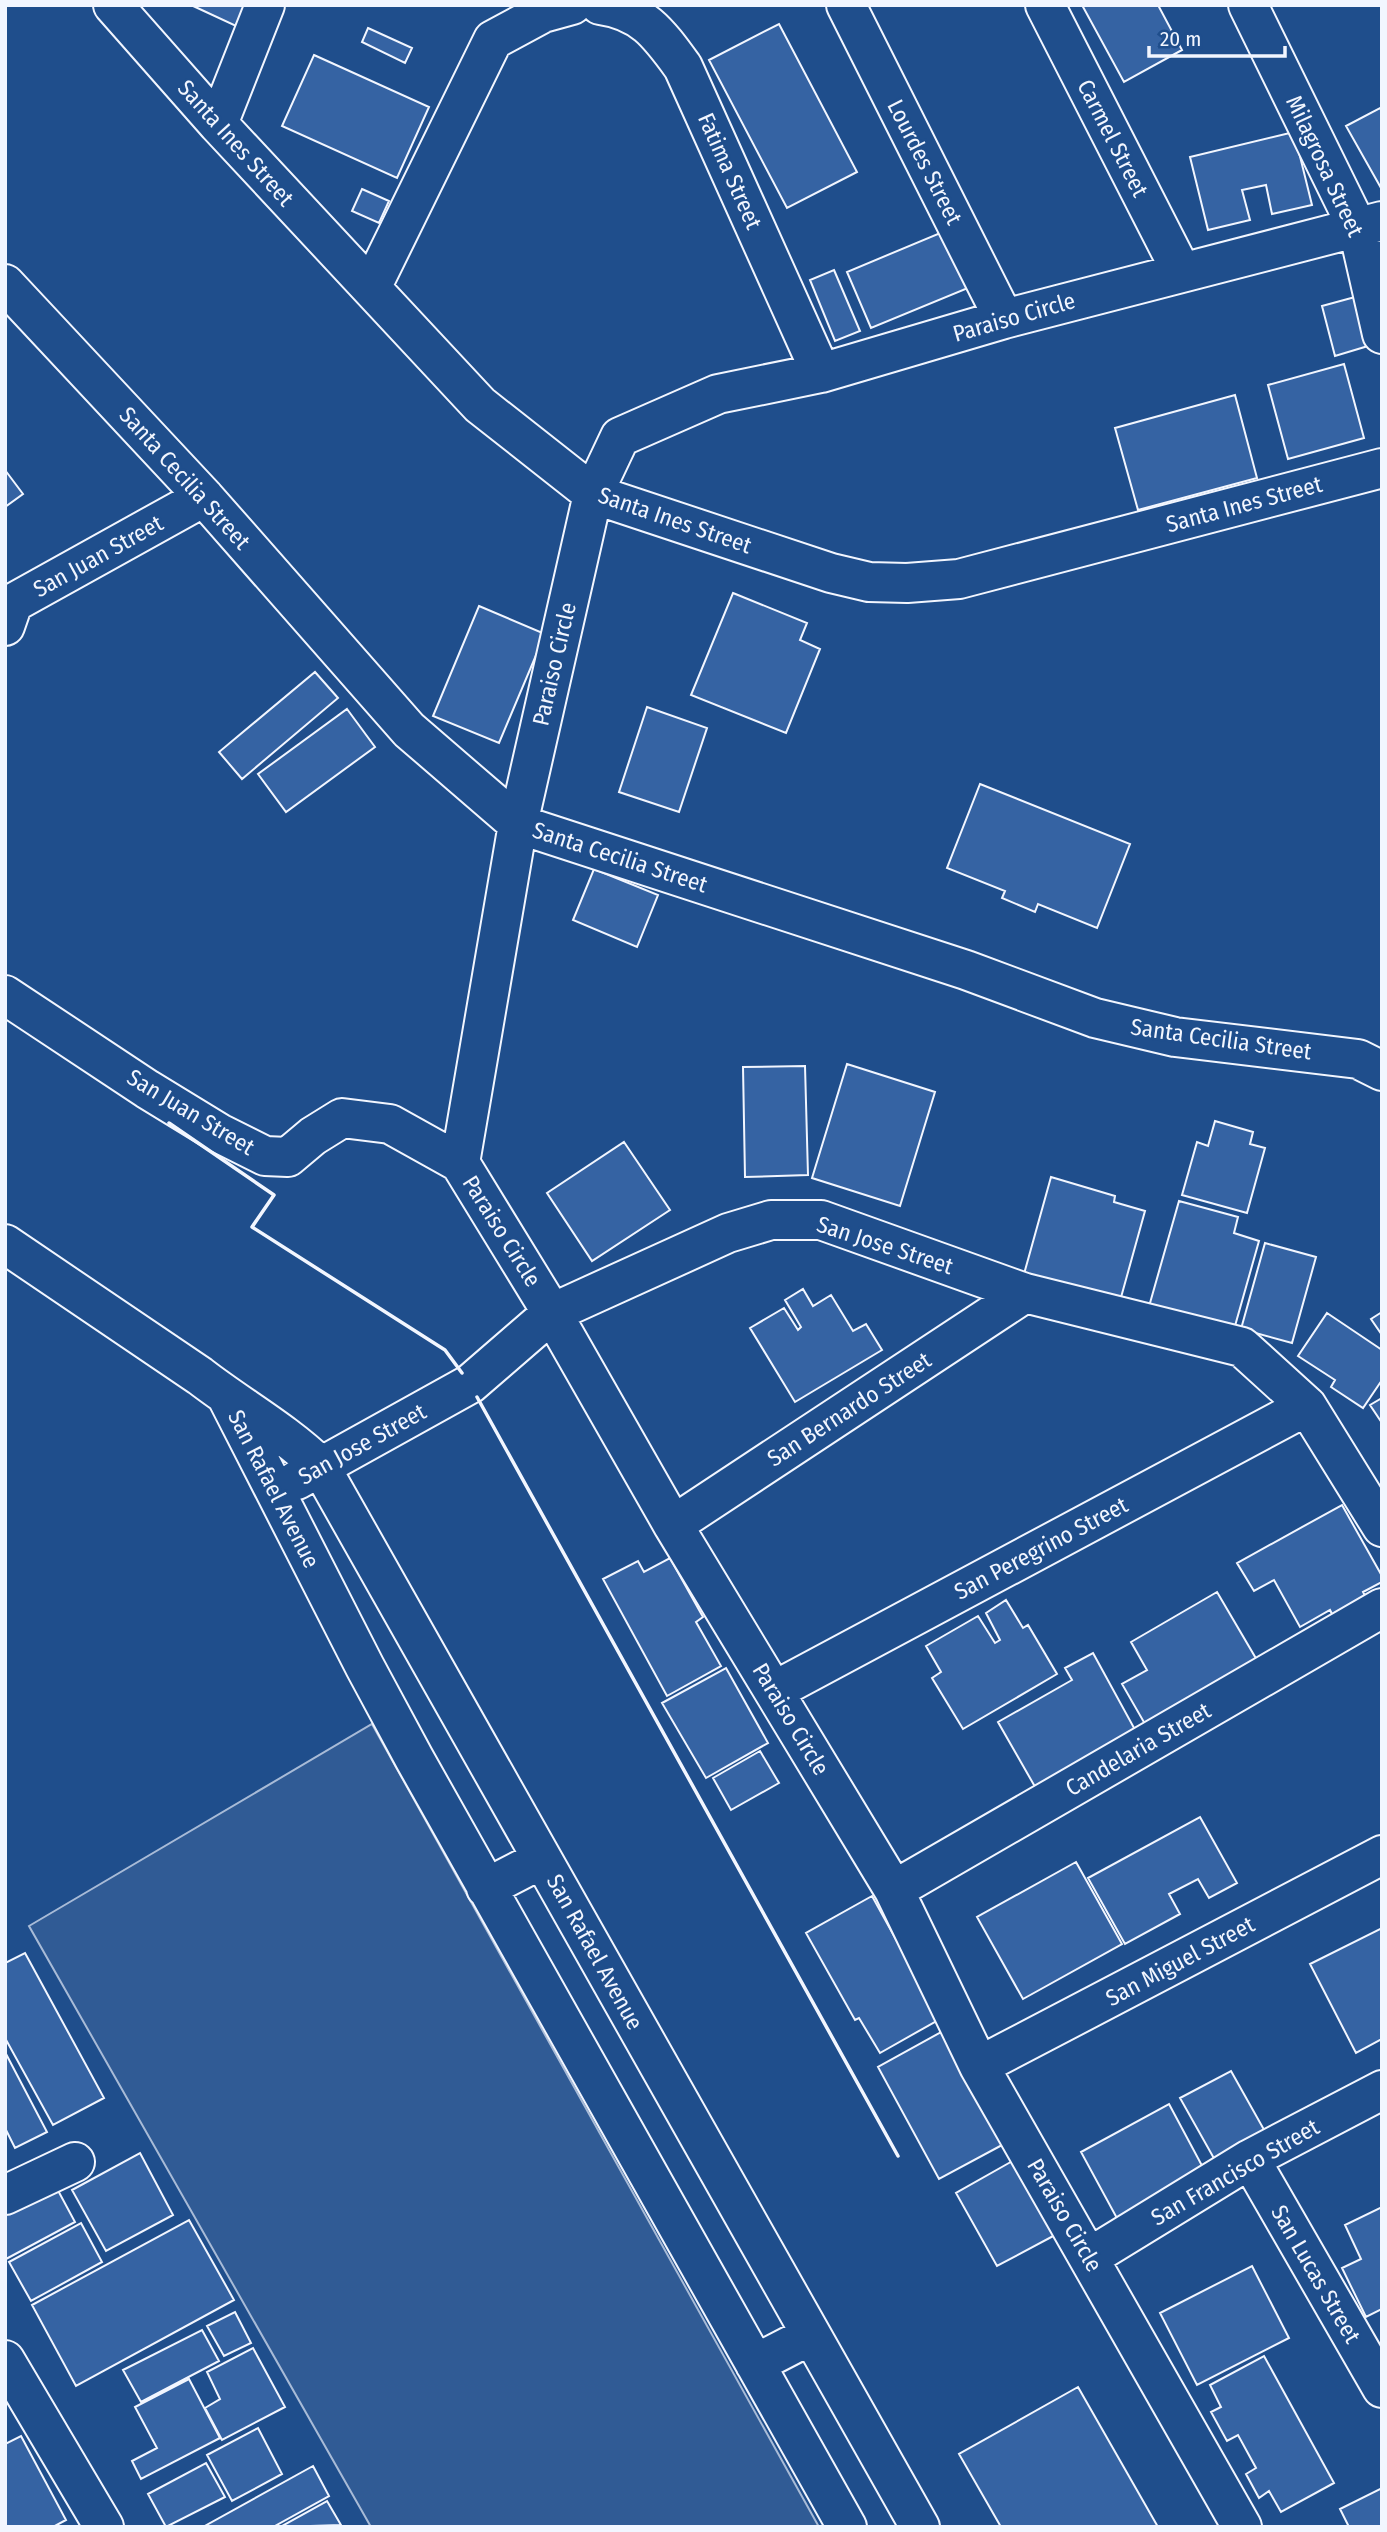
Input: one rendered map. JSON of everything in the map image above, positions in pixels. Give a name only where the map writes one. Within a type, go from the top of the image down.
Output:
[{"type":"street","name":"Santa Ines Street","points":[[113,5],[218,124],[480,405],[593,494],[831,573],[869,582],[907,583],[959,579],[1382,468]]},
{"type":"street","points":[[218,124],[265,5]]},
{"type":"street","points":[[371,288],[493,40],[543,13],[572,5]]},
{"type":"street","name":"Fatima Street","points":[[600,5],[620,8],[646,22],[683,67],[821,373]]},
{"type":"street","name":"Lourdes Street","points":[[846,5],[1004,319]]},
{"type":"street","name":"Carmel Street","points":[[1045,5],[1181,271]]},
{"type":"street","name":"Milagrosa Street","points":[[1248,5],[1370,225],[1382,334]]},
{"type":"street","name":"Paraiso Circle","points":[[1242,2527],[979,2066],[894,1890],[673,1525],[552,1313],[460,1163],[518,824],[593,494],[620,437],[718,394],[821,373],[1181,271],[1370,225]]},
{"type":"street","name":"Santa Cecilia Street","points":[[5,284],[204,497],[409,730],[518,824],[966,970],[1095,1018],[1175,1037],[1374,1059]]},
{"type":"street","name":"San Juan Street","points":[[8,609],[204,497]]},
{"type":"street","name":"San Juan Street","points":[[5,995],[147,1089],[219,1133],[265,1156],[288,1157],[313,1136],[342,1118],[390,1124],[460,1163]]},
{"type":"street","name":"San Jose Street","points":[[276,1492],[470,1384],[552,1313],[728,1233],[771,1220],[821,1220],[1025,1293],[1242,1347],[1307,1406],[1382,1527]]},
{"type":"street","points":[[5,1244],[227,1397]]},
{"type":"street","name":"San Bernardo Street","points":[[673,1525],[1025,1293]]},
{"type":"street","name":"San Rafael Avenue","points":[[227,1397],[280,1430],[320,1466],[920,2527]]},
{"type":"street","name":"San Rafael Avenue","points":[[227,1397],[365,1667],[486,1888],[847,2527]]},
{"type":"street","name":"San Peregrino Street","points":[[774,1690],[1307,1406]]},
{"type":"street","name":"Candelaria Street","points":[[894,1890],[1382,1608]]},
{"type":"street","name":"San Miguel Street","points":[[979,2066],[1382,1855]]},
{"type":"street","points":[[486,1888],[542,1859]]},
{"type":"street","name":"San Francisco Street","points":[[1090,2257],[1250,2160],[1382,2090]]},
{"type":"street","name":"San Lucas Street","points":[[1250,2160],[1382,2388]]},
{"type":"street","points":[[5,2195],[75,2162]]},
{"type":"street","points":[[755,2364],[811,2335]]},
{"type":"street","points":[[5,2360],[104,2527]]},
{"type":"shaded area","points":[[372,1724],[819,2527],[371,2527],[29,1926]]},
{"type":"building","points":[[191,5],[246,5],[236,26]]},
{"type":"building","points":[[1082,5],[1158,5],[1182,50],[1124,82]]},
{"type":"building","points":[[779,24],[857,172],[787,208],[709,60]]},
{"type":"building","points":[[368,28],[412,48],[405,63],[362,42]]},
{"type":"building","points":[[314,55],[429,107],[397,178],[282,126]]},
{"type":"building","points":[[1380,108],[1382,112],[1381,188],[1346,126]]},
{"type":"building","points":[[1294,132],[1312,205],[1272,214],[1266,185],[1242,190],[1250,220],[1208,230],[1190,157]]},
{"type":"building","points":[[362,189],[389,201],[379,223],[352,211]]},
{"type":"building","points":[[945,231],[968,288],[871,328],[847,272]]},
{"type":"building","points":[[834,270],[860,331],[835,341],[810,280]]},
{"type":"building","points":[[1355,297],[1368,346],[1335,356],[1322,306]]},
{"type":"building","points":[[1344,364],[1364,438],[1288,459],[1268,385]]},
{"type":"building","points":[[1235,395],[1257,478],[1138,510],[1115,428]]},
{"type":"building","points":[[5,470],[23,494],[5,507]]},
{"type":"building","points":[[733,593],[807,623],[800,640],[820,649],[786,733],[691,695]]},
{"type":"building","points":[[479,606],[545,634],[499,743],[433,716]]},
{"type":"building","points":[[315,672],[338,698],[242,779],[219,752]]},
{"type":"building","points":[[647,707],[707,728],[679,812],[619,792]]},
{"type":"building","points":[[347,709],[375,747],[286,812],[258,774]]},
{"type":"building","points":[[980,784],[1130,844],[1097,928],[1038,904],[1035,912],[1002,898],[1005,891],[947,868]]},
{"type":"building","points":[[594,869],[658,895],[637,947],[573,920]]},
{"type":"building","points":[[847,1064],[935,1092],[900,1206],[812,1178]]},
{"type":"building","points":[[805,1066],[808,1175],[745,1177],[743,1067]]},
{"type":"building","points":[[1215,1121],[1253,1132],[1250,1144],[1265,1148],[1247,1213],[1182,1195],[1197,1142],[1208,1146]]},
{"type":"building","points":[[624,1142],[670,1210],[592,1261],[547,1193]]},
{"type":"building","points":[[1051,1177],[1115,1196],[1114,1202],[1145,1211],[1120,1301],[1024,1274]]},
{"type":"building","points":[[1179,1201],[1238,1217],[1234,1233],[1259,1241],[1233,1333],[1148,1310]]},
{"type":"building","points":[[1265,1243],[1316,1257],[1292,1343],[1241,1329]]},
{"type":"building","points":[[803,1289],[813,1306],[831,1295],[853,1331],[866,1324],[882,1350],[795,1402],[750,1328],[784,1308],[798,1330],[801,1327],[785,1300]]},
{"type":"building","points":[[1382,1312],[1382,1335],[1371,1319]]},
{"type":"building","points":[[1327,1313],[1382,1350],[1382,1380],[1363,1408],[1331,1387],[1335,1380],[1298,1356]]},
{"type":"building","points":[[1382,1398],[1382,1423],[1370,1405]]},
{"type":"building","points":[[1342,1505],[1382,1576],[1382,1582],[1363,1592],[1371,1607],[1338,1626],[1330,1610],[1300,1627],[1274,1580],[1254,1591],[1237,1563]]},
{"type":"building","points":[[670,1558],[703,1617],[696,1622],[721,1666],[667,1696],[603,1579],[638,1561],[644,1572]]},
{"type":"building","points":[[1217,1592],[1261,1667],[1149,1731],[1122,1684],[1147,1670],[1131,1642]]},
{"type":"building","points":[[1006,1600],[1023,1628],[1028,1625],[1057,1674],[963,1729],[932,1678],[941,1672],[926,1646],[978,1616],[995,1643],[1000,1640],[986,1613]]},
{"type":"building","points":[[1093,1653],[1139,1737],[1038,1792],[998,1722],[1072,1680],[1065,1668]]},
{"type":"building","points":[[726,1668],[768,1743],[706,1778],[662,1703]]},
{"type":"building","points":[[760,1751],[779,1783],[731,1810],[713,1778]]},
{"type":"building","points":[[1200,1817],[1237,1883],[1209,1898],[1198,1879],[1169,1894],[1180,1914],[1125,1944],[1088,1878]]},
{"type":"building","points":[[1076,1862],[1122,1944],[1023,1999],[977,1917]]},
{"type":"building","points":[[872,1896],[940,2019],[880,2053],[859,2018],[855,2020],[806,1933]]},
{"type":"building","points":[[1382,1928],[1382,2039],[1356,2053],[1310,1964]]},
{"type":"building","points":[[25,1953],[104,2098],[53,2125],[5,2038],[5,1963]]},
{"type":"building","points":[[943,2031],[1004,2144],[939,2179],[878,2067]]},
{"type":"building","points":[[5,2052],[47,2132],[15,2148],[5,2128]]},
{"type":"building","points":[[1231,2071],[1267,2135],[1216,2162],[1180,2098]]},
{"type":"building","points":[[1169,2104],[1207,2175],[1119,2222],[1081,2152]]},
{"type":"building","points":[[140,2153],[173,2215],[106,2251],[72,2190]]},
{"type":"building","points":[[1016,2159],[1057,2234],[997,2266],[956,2193]]},
{"type":"building","points":[[54,2183],[75,2222],[6,2259],[5,2209]]},
{"type":"building","points":[[1382,2207],[1382,2309],[1366,2317],[1342,2268],[1361,2259],[1345,2225]]},
{"type":"building","points":[[189,2220],[234,2300],[76,2386],[32,2305]]},
{"type":"building","points":[[81,2223],[102,2262],[31,2301],[9,2262]]},
{"type":"building","points":[[1252,2266],[1289,2338],[1197,2385],[1160,2313]]},
{"type":"building","points":[[235,2312],[251,2343],[224,2356],[207,2326]]},
{"type":"building","points":[[202,2330],[219,2361],[141,2402],[123,2370]]},
{"type":"building","points":[[253,2348],[285,2407],[222,2440],[205,2408],[220,2399],[207,2372]]},
{"type":"building","points":[[1264,2356],[1334,2483],[1281,2512],[1269,2491],[1259,2498],[1246,2474],[1256,2468],[1238,2435],[1227,2441],[1211,2412],[1221,2407],[1210,2385]]},
{"type":"building","points":[[189,2379],[220,2438],[141,2479],[132,2461],[157,2448],[135,2407]]},
{"type":"building","points":[[1078,2387],[1158,2527],[1001,2527],[959,2454]]},
{"type":"building","points":[[258,2428],[282,2474],[232,2501],[207,2455]]},
{"type":"building","points":[[21,2436],[66,2520],[53,2527],[5,2527],[5,2444]]},
{"type":"building","points":[[206,2463],[225,2497],[166,2527],[148,2494]]},
{"type":"building","points":[[313,2466],[329,2496],[273,2527],[203,2527]]},
{"type":"building","points":[[1382,2488],[1382,2527],[1349,2527],[1340,2509]]},
{"type":"building","points":[[327,2501],[341,2525],[280,2527]]},
{"type":"wall","points":[[169,1123],[274,1195],[252,1227],[445,1350],[462,1373]]},
{"type":"wall","points":[[477,1397],[898,2156]]}]
